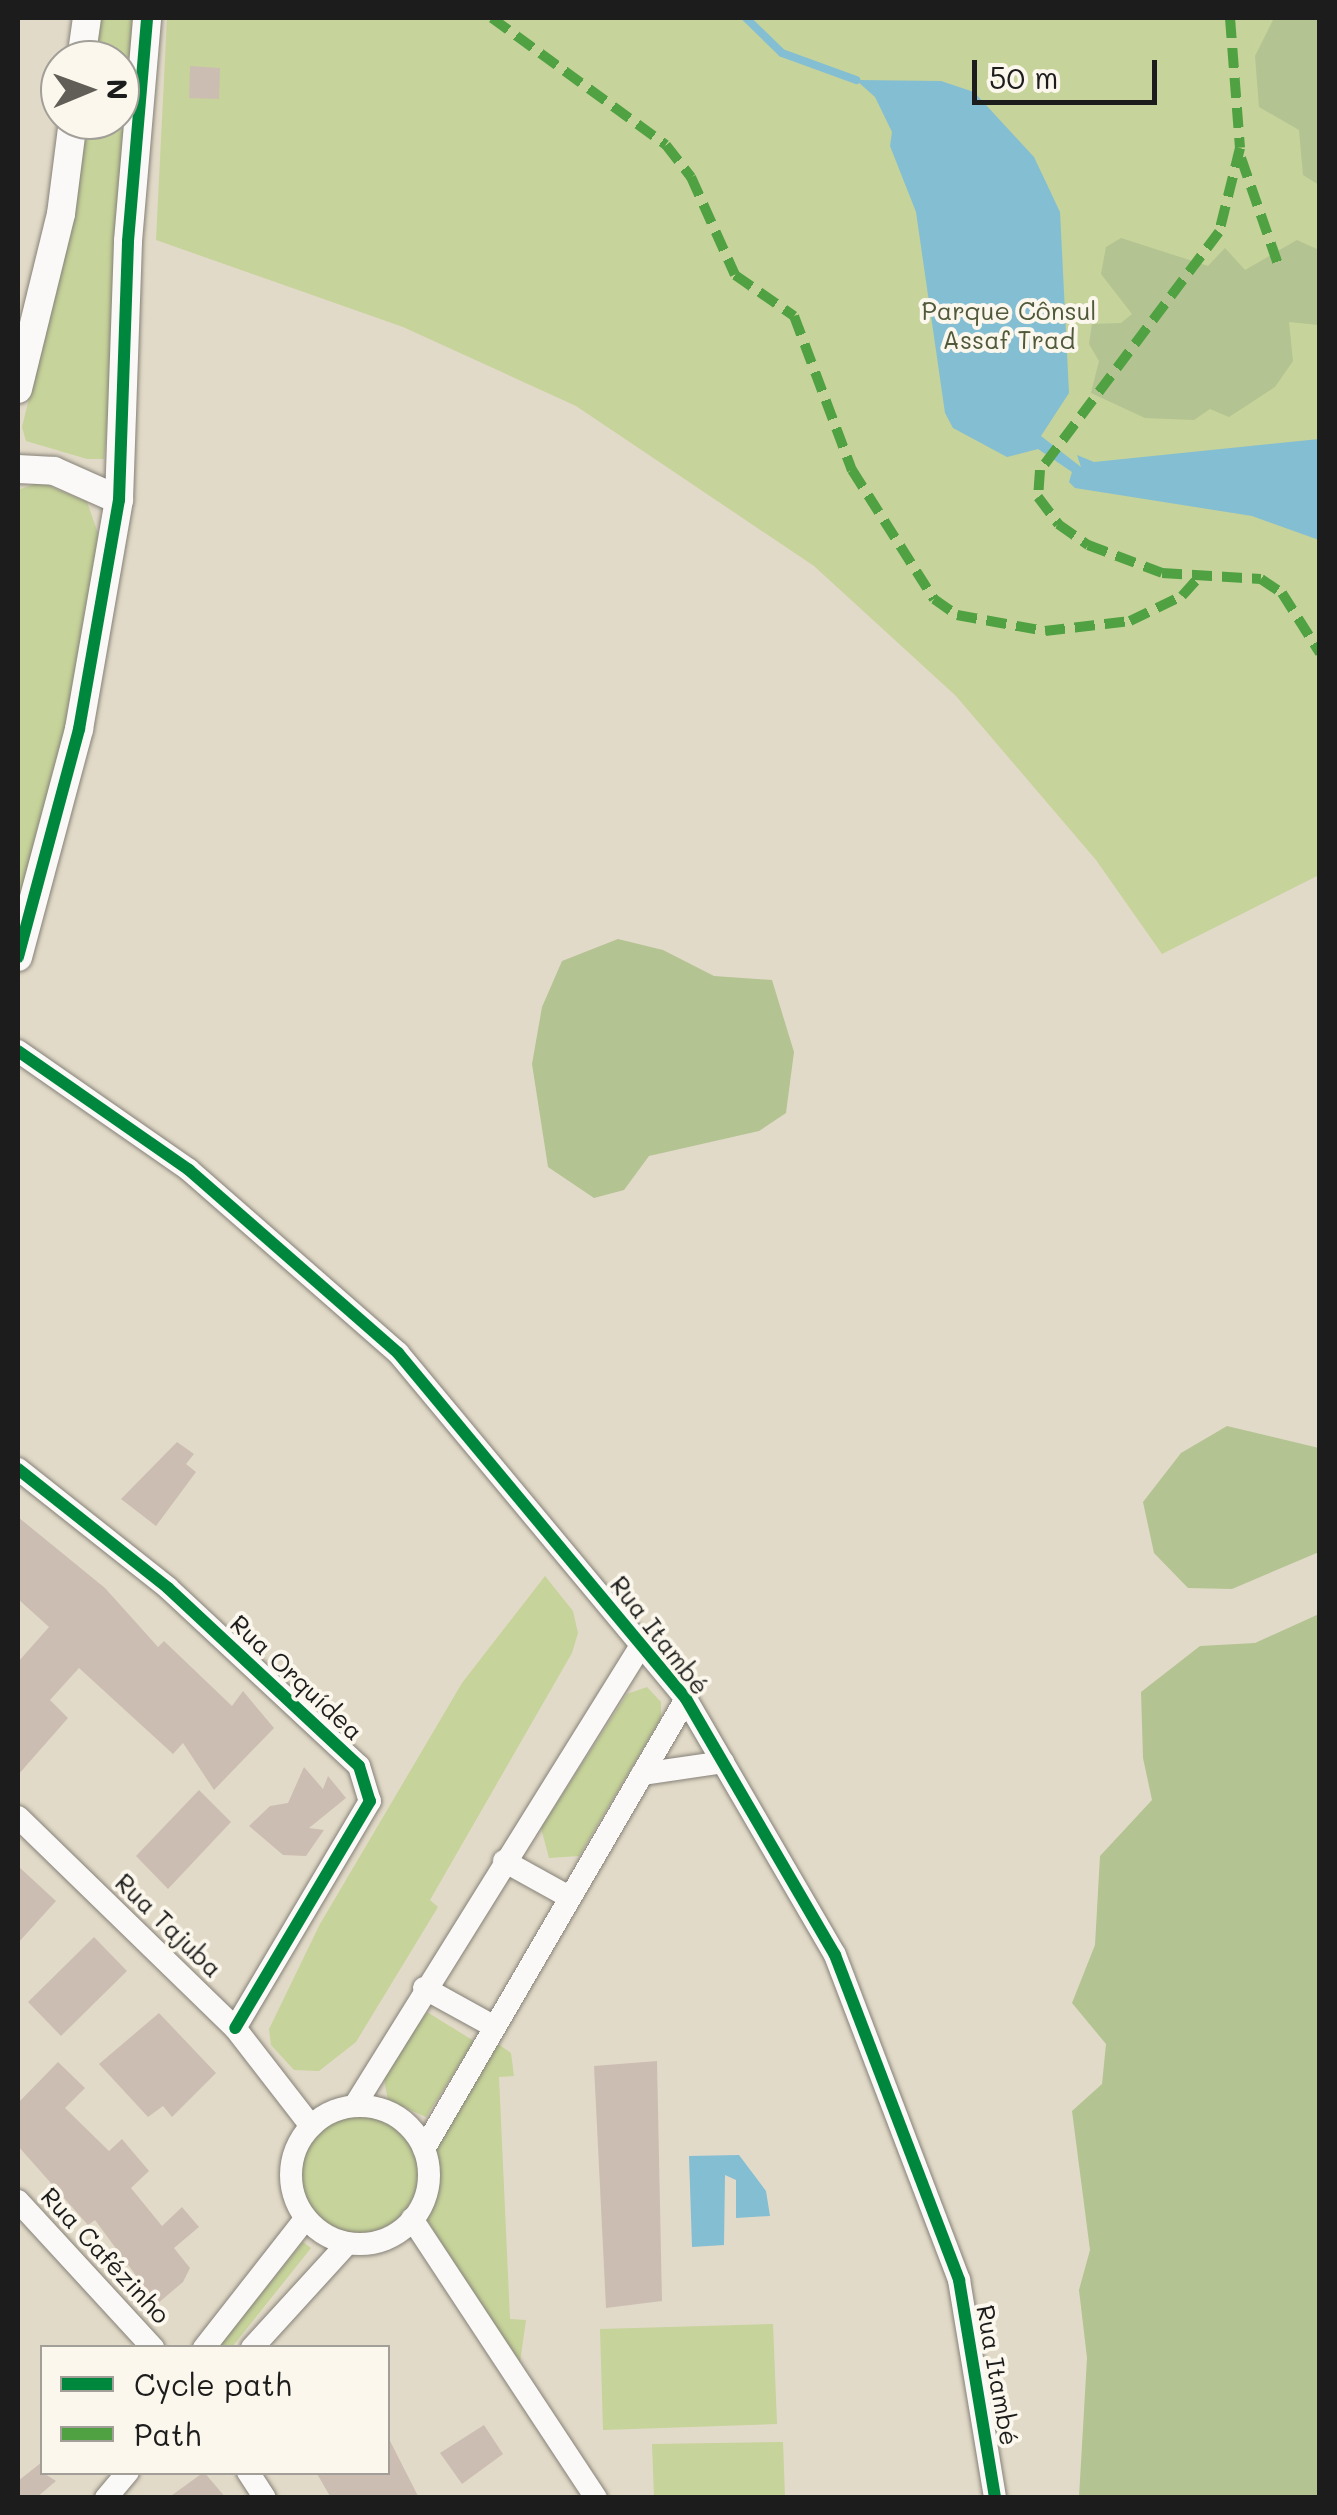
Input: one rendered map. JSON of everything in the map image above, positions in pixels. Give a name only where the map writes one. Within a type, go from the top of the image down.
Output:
[{"type":"street","points":[[18,957],[79,729],[120,500],[128,242],[147,18]]},
{"type":"street","points":[[18,389],[61,214],[70,140]]},
{"type":"street","points":[[18,469],[54,470],[120,500]]},
{"type":"street","name":"Rua Itambé","points":[[18,1051],[188,1170],[398,1353],[686,1699],[835,1955],[959,2280],[996,2498]]},
{"type":"street","name":"Rua Orquídea","points":[[18,1469],[168,1588],[359,1766],[370,1801],[235,2028]]},
{"type":"street","points":[[348,2243],[306,2218],[291,2181],[299,2142],[311,2126],[354,2105],[642,1644]]},
{"type":"street","points":[[424,2150],[686,1699]]},
{"type":"street","points":[[642,1774],[723,1762]]},
{"type":"street","name":"Rua Tajuba","points":[[18,1817],[235,2028],[311,2126]]},
{"type":"street","points":[[504,1861],[569,1897]]},
{"type":"street","points":[[424,1988],[495,2027]]},
{"type":"street","points":[[255,2345],[348,2243],[394,2235],[412,2220],[428,2186],[424,2150],[396,2116],[354,2105]]},
{"type":"street","name":"Rua Cafézinho","points":[[18,2200],[151,2345]]},
{"type":"street","points":[[206,2345],[306,2218]]},
{"type":"street","points":[[412,2220],[596,2498]]},
{"type":"street","points":[[106,2498],[125,2475]]},
{"type":"street","points":[[250,2475],[265,2498]]},
{"type":"green space","points":[[95,18],[145,18],[140,72],[140,40],[92,40]]},
{"type":"green space","name":"Parque Cônsul Assaf Trad","points":[[167,18],[1319,18],[1319,875],[1162,954],[1096,860],[956,696],[814,566],[576,406],[403,327],[156,240]]},
{"type":"green space","points":[[1274,18],[1319,20],[1319,185],[1303,175],[1299,130],[1259,107],[1255,56]]},
{"type":"green space","points":[[80,140],[134,140],[104,459],[87,459],[26,441],[22,427],[73,222]]},
{"type":"green space","points":[[1121,238],[1208,266],[1225,248],[1245,270],[1297,240],[1319,250],[1319,325],[1289,322],[1293,361],[1275,387],[1229,417],[1210,409],[1194,420],[1145,418],[1091,393],[1099,361],[1089,344],[1092,324],[1121,323],[1132,314],[1101,274],[1106,247]]},
{"type":"green space","points":[[40,482],[87,502],[101,542],[97,612],[18,942],[18,490]]},
{"type":"green space","points":[[618,939],[663,950],[714,976],[772,980],[794,1052],[786,1113],[759,1131],[649,1156],[624,1190],[594,1198],[548,1167],[532,1064],[542,1007],[562,961]]},
{"type":"green space","points":[[1227,1426],[1319,1448],[1319,1552],[1232,1589],[1188,1588],[1154,1553],[1143,1502],[1181,1453]]},
{"type":"green space","points":[[545,1576],[573,1611],[578,1633],[572,1653],[430,1900],[438,1907],[356,2042],[319,2071],[294,2070],[271,2045],[269,2029],[320,1924],[462,1683]]},
{"type":"green space","points":[[1319,1614],[1319,2497],[1079,2497],[1087,2358],[1079,2290],[1090,2250],[1072,2111],[1102,2084],[1106,2044],[1072,2003],[1095,1945],[1100,1856],[1152,1800],[1143,1758],[1141,1692],[1200,1646],[1255,1643]]},
{"type":"green space","points":[[647,1687],[661,1702],[661,1718],[579,1856],[549,1858],[541,1828],[627,1694]]},
{"type":"green space","points":[[427,2012],[474,2041],[426,2117],[388,2100],[383,2074]]},
{"type":"green space","points":[[498,2044],[511,2053],[514,2076],[499,2077],[510,2319],[526,2320],[519,2369],[425,2216],[437,2194],[436,2148]]},
{"type":"green space","points":[[359,2115],[382,2119],[401,2132],[414,2151],[418,2174],[414,2197],[401,2216],[382,2229],[359,2233],[336,2229],[317,2216],[304,2197],[300,2174],[304,2151],[317,2132],[336,2119]]},
{"type":"green space","points":[[303,2242],[311,2248],[234,2345],[219,2345]]},
{"type":"green space","points":[[773,2324],[777,2424],[603,2430],[600,2329]]},
{"type":"green space","points":[[783,2442],[785,2497],[654,2497],[652,2444]]},
{"type":"water","points":[[856,80],[941,81],[974,92],[1034,157],[1060,212],[1069,393],[1041,436],[1081,467],[1077,455],[1094,462],[1319,439],[1319,540],[1252,516],[1075,488],[1069,482],[1072,472],[1038,449],[1007,457],[953,428],[945,413],[916,212],[890,146],[892,132],[875,97]]},
{"type":"water","points":[[739,2155],[766,2191],[770,2216],[736,2218],[736,2180],[725,2175],[724,2245],[692,2247],[689,2156]]},
{"type":"building","points":[[190,66],[220,68],[219,99],[189,98]]},
{"type":"building","points":[[177,1442],[194,1454],[186,1464],[196,1472],[156,1526],[121,1499]]},
{"type":"building","points":[[18,1517],[105,1588],[158,1647],[164,1641],[232,1706],[243,1691],[274,1728],[214,1790],[183,1743],[173,1754],[79,1668],[50,1700],[68,1718],[18,1775],[18,1662],[49,1627],[18,1599]]},
{"type":"building","points":[[304,1767],[323,1789],[328,1776],[346,1798],[309,1828],[324,1830],[306,1856],[283,1855],[249,1826],[270,1806],[288,1803]]},
{"type":"building","points":[[199,1790],[231,1822],[168,1889],[136,1856]]},
{"type":"building","points":[[18,1866],[56,1901],[18,1943]]},
{"type":"building","points":[[94,1937],[127,1971],[61,2036],[28,2002]]},
{"type":"building","points":[[159,2013],[216,2073],[172,2117],[163,2106],[148,2117],[99,2064]]},
{"type":"building","points":[[657,2061],[662,2301],[606,2308],[594,2066]]},
{"type":"building","points":[[58,2062],[85,2088],[65,2108],[109,2151],[122,2139],[149,2171],[131,2188],[162,2226],[182,2207],[199,2227],[174,2248],[190,2268],[183,2282],[157,2304],[95,2220],[88,2225],[18,2146],[18,2103]]},
{"type":"building","points":[[484,2425],[503,2454],[462,2484],[440,2453]]},
{"type":"building","points":[[390,2441],[419,2498],[331,2498],[318,2475],[390,2475]]},
{"type":"building","points":[[40,2464],[40,2475],[56,2481],[36,2498],[18,2498],[18,2481]]},
{"type":"building","points":[[200,2475],[207,2475],[226,2498],[168,2498]]},
{"type":"waterway","points":[[746,18],[782,53],[856,80]]},
{"type":"marked path","points":[[492,18],[666,145],[691,177],[735,275],[794,316],[852,470],[934,599],[957,615],[1045,631],[1130,621],[1182,596],[1200,576]]},
{"type":"marked path","points":[[1230,18],[1240,148],[1219,232],[1040,470],[1038,497],[1058,524],[1088,545],[1162,573],[1261,579],[1282,593],[1320,653]]},
{"type":"marked path","points":[[1241,158],[1278,264]]},
{"type":"cycle path","points":[[18,957],[79,729],[119,500],[128,241],[147,18]]},
{"type":"cycle path","points":[[18,1051],[189,1170],[398,1353],[686,1699],[835,1955],[959,2280],[995,2498]]},
{"type":"cycle path","points":[[18,1469],[168,1588],[359,1766],[370,1801],[235,2028]]}]
